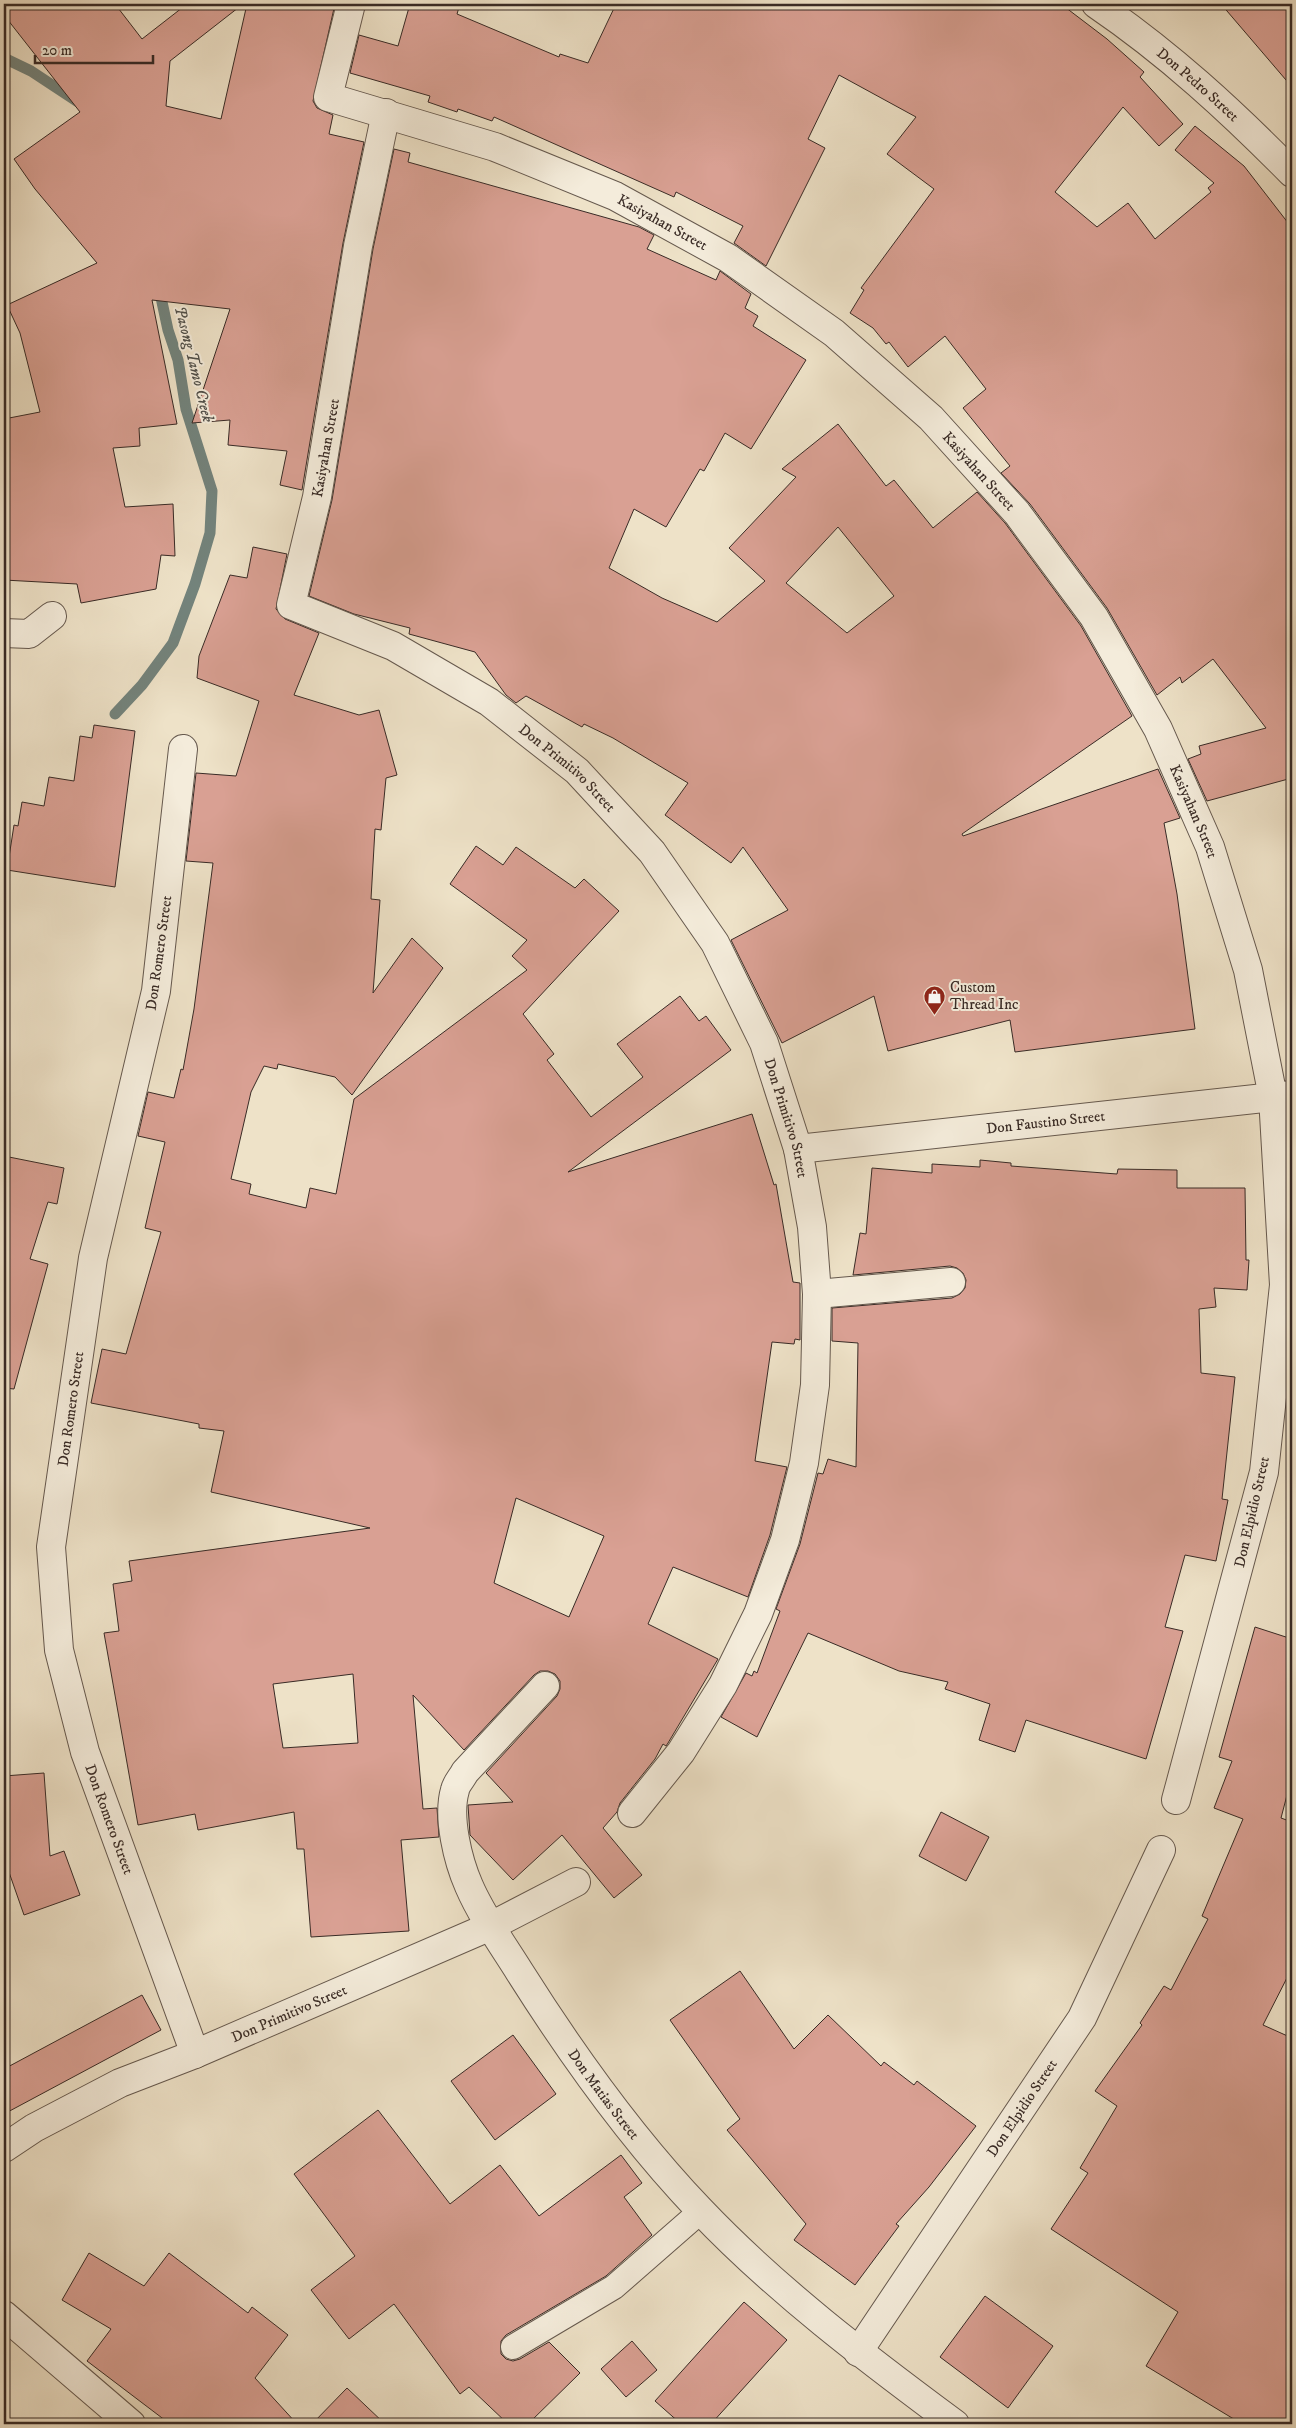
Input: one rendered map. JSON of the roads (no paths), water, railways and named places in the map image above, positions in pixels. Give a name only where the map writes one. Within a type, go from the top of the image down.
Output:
[{"type":"street","name":"Kasiyahan Street","points":[[351,4],[328,96],[495,148],[615,196],[728,258],[834,332],[931,418],[1018,513],[1094,617],[1158,729],[1210,848],[1245,961],[1282,1096]]},
{"type":"street","name":"Don Pedro Street","points":[[1096,4],[1134,30],[1228,108],[1292,173]]},
{"type":"street","name":"Kasiyahan Street","points":[[291,605],[317,497],[358,246],[386,113]]},
{"type":"street","name":"Don Primitivo Street","points":[[291,605],[394,646],[489,702],[576,771],[652,852],[715,943],[764,1043],[798,1149],[812,1227],[817,1294],[815,1384],[804,1463],[785,1540],[758,1614],[723,1685],[681,1752],[632,1813]]},
{"type":"street","points":[[4,633],[29,634],[52,616]]},
{"type":"street","name":"Don Romero Street","points":[[183,750],[156,991],[93,1258],[51,1547],[59,1650],[85,1752],[195,2054]]},
{"type":"street","name":"Don Faustino Street","points":[[798,1149],[1282,1096]]},
{"type":"street","name":"Don Elpidio Street","points":[[1176,1800],[1264,1472],[1284,1285],[1282,1096]]},
{"type":"street","points":[[817,1294],[951,1282]]},
{"type":"street","name":"Don Matias Street","points":[[545,1686],[466,1772],[455,1788],[452,1806],[454,1833],[469,1886],[491,1926],[549,2018],[617,2112],[700,2211],[772,2279],[858,2352],[955,2424]]},
{"type":"street","name":"Don Elpidio Street","points":[[858,2352],[1082,2018],[1161,1850]]},
{"type":"street","name":"Don Primitivo Street","points":[[4,2148],[34,2128],[120,2083],[195,2054],[491,1926],[576,1882]]},
{"type":"street","points":[[4,2316],[131,2424]]},
{"type":"lane","points":[[513,2347],[614,2287],[700,2211]]},
{"type":"waterway","name":"Pasong Tamo Creek","points":[[4,58],[31,71],[78,102]]},
{"type":"waterway","name":"Pasong Tamo Creek","points":[[115,714],[142,685],[173,643],[195,584],[210,533],[212,491],[186,409],[178,360],[168,330],[159,288]]},
{"type":"place","name":"Custom Thread Inc","points":[[934,1015]]}]
